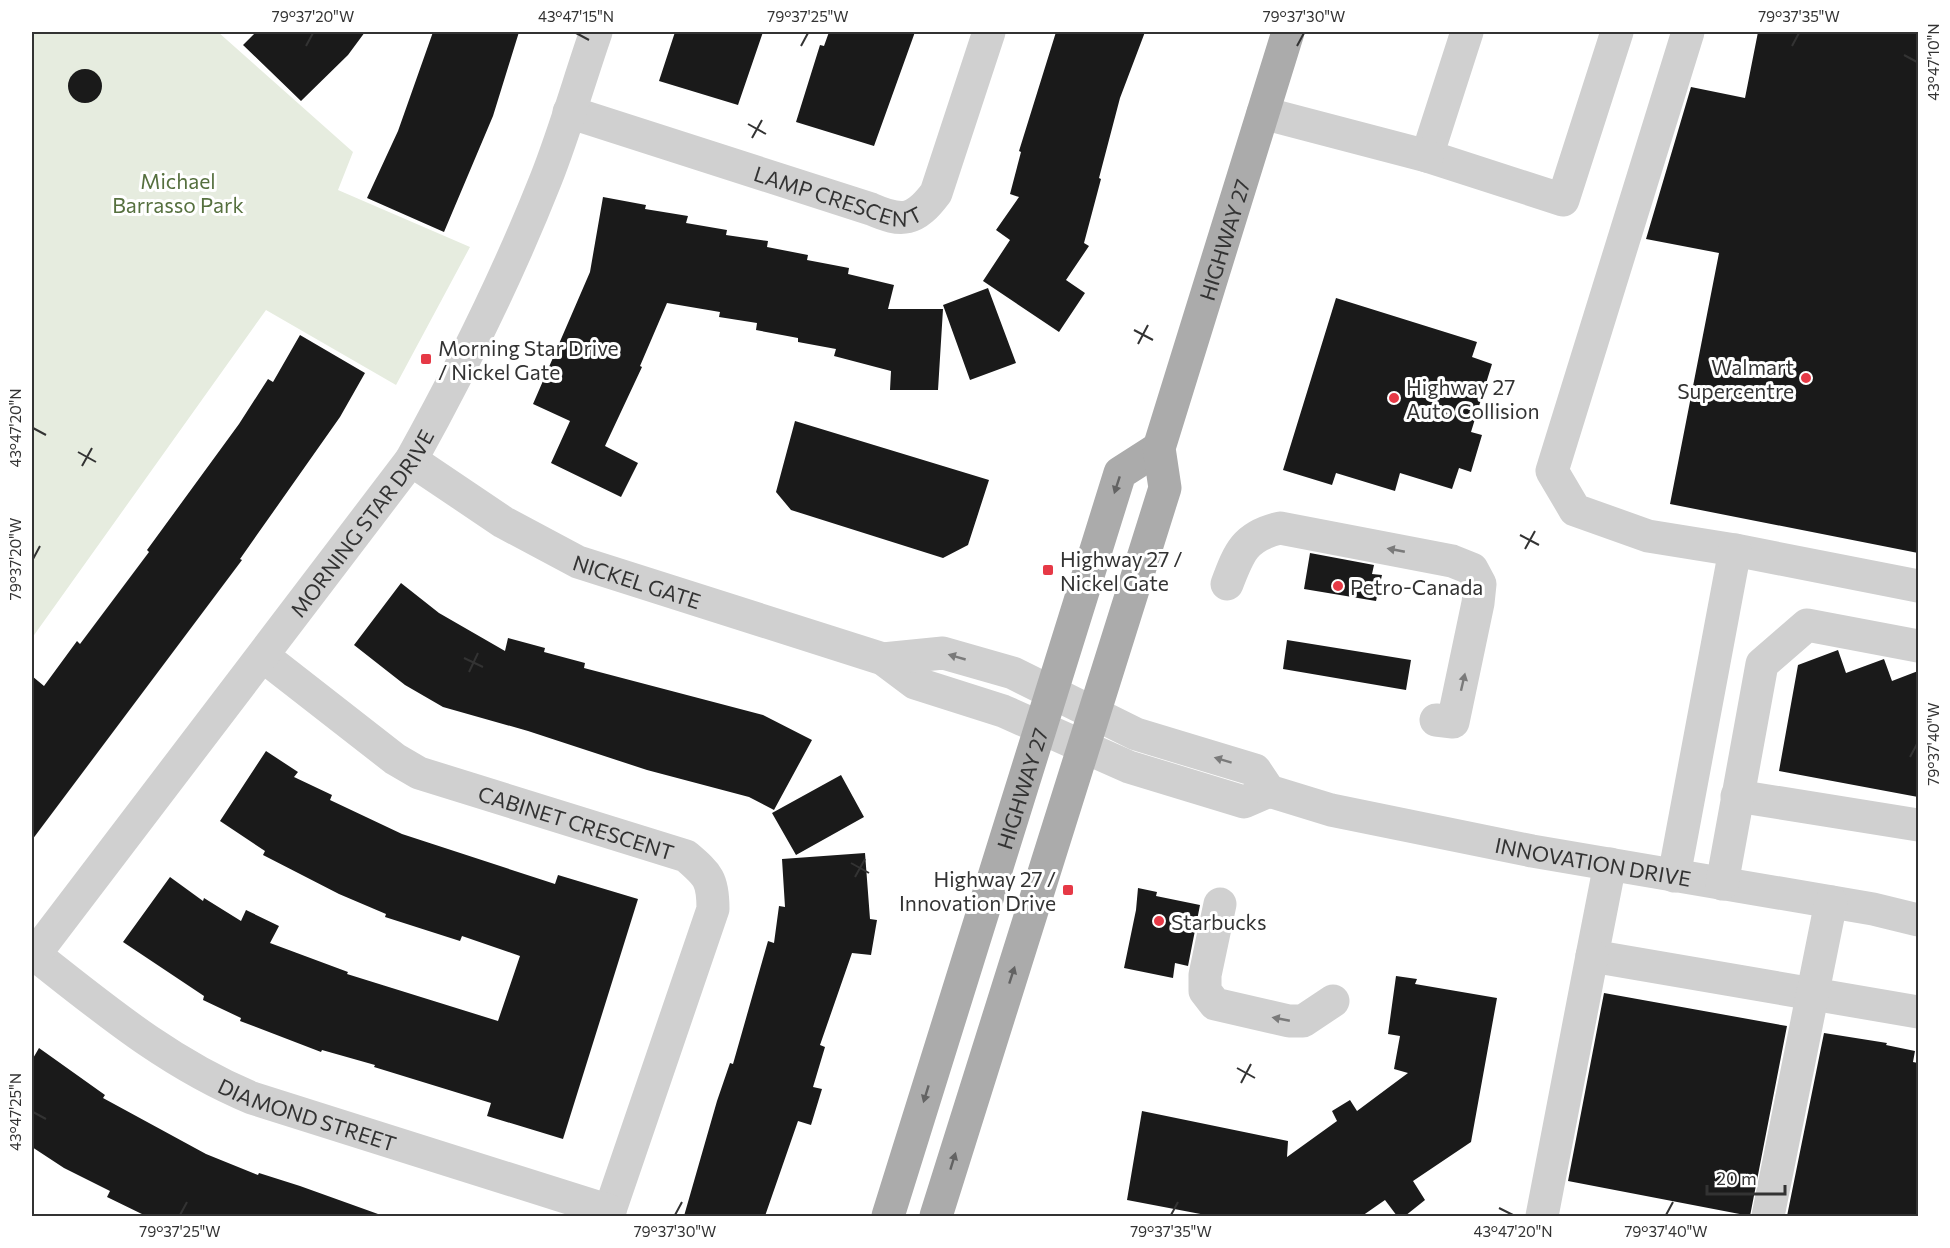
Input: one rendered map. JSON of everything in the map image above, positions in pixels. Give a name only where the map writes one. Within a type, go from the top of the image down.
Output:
[{"type":"main road","name":"HIGHWAY 27","points":[[936,1216],[1165,488],[1160,448],[1288,32]]},
{"type":"main road","name":"HIGHWAY 27","points":[[888,1216],[1120,473],[1160,448]]},
{"type":"street","name":"MORNING STAR DRIVE","points":[[33,956],[411,460],[436,414],[521,238],[546,178],[596,32]]},
{"type":"street","name":"LAMP CRESCENT","points":[[569,112],[871,209],[893,219],[910,217],[924,209],[936,192],[989,32]]},
{"type":"street","points":[[1427,156],[1467,32]]},
{"type":"street","points":[[1263,113],[1427,156],[1563,200],[1617,32]]},
{"type":"street","points":[[1688,32],[1552,471],[1575,510],[1648,536],[1735,550],[1918,586]]},
{"type":"street","name":"NICKEL GATE","points":[[411,460],[503,522],[579,562],[882,659],[915,683],[1003,711],[1040,728]]},
{"type":"street","points":[[1227,584],[1239,552],[1259,532],[1280,528],[1452,561],[1472,569],[1480,584],[1478,603],[1453,722],[1436,720]]},
{"type":"street","points":[[1674,876],[1735,550]]},
{"type":"street","points":[[1722,884],[1762,664],[1807,625],[1918,646]]},
{"type":"street","name":"NICKEL GATE","points":[[882,659],[943,653],[1013,673],[1095,714]]},
{"type":"street","name":"CABINET CRESCENT","points":[[263,656],[395,759],[419,773],[686,856],[706,873],[713,888],[712,909],[609,1214]]},
{"type":"street","points":[[1040,728],[1129,767],[1244,802],[1269,791],[1255,770],[1136,734],[1095,714]]},
{"type":"street","name":"INNOVATION DRIVE","points":[[1269,791],[1331,810],[1532,851],[1831,902],[1918,920]]},
{"type":"street","points":[[1737,796],[1918,825]]},
{"type":"street","points":[[1542,1216],[1610,864]]},
{"type":"street","points":[[1768,1216],[1831,902]]},
{"type":"street","points":[[1220,904],[1205,975],[1205,991],[1215,1004],[1289,1021],[1303,1021],[1333,1001]]},
{"type":"street","name":"DIAMOND STREET","points":[[33,956],[177,1062],[215,1083],[263,1101],[609,1214]]},
{"type":"street","points":[[1592,956],[1918,1012]]},
{"type":"green space","name":"Michael Barrasso Park","points":[[32,32],[218,32],[353,152],[338,190],[470,247],[396,385],[266,310],[32,638]]},
{"type":"building","points":[[256,32],[365,32],[348,55],[301,101],[243,45]]},
{"type":"building","points":[[433,32],[519,32],[493,116],[444,232],[367,198],[398,131]]},
{"type":"building","points":[[675,32],[763,32],[738,105],[659,81]]},
{"type":"building","points":[[829,32],[915,32],[874,146],[796,122],[820,45],[824,46]]},
{"type":"building","points":[[1056,32],[1145,32],[1120,98],[1099,178],[1101,179],[1084,243],[1089,246],[1066,280],[1085,293],[1059,332],[983,281],[1010,240],[996,230],[1019,197],[1010,194],[1021,152],[1019,151]]},
{"type":"building","name":"Walmart Supercentre","points":[[1758,32],[1918,32],[1918,553],[1670,504],[1719,253],[1646,239],[1691,87],[1745,98]]},
{"type":"building","points":[[85,69],[97,74],[102,86],[97,98],[85,103],[73,98],[68,86],[73,74]]},
{"type":"building","points":[[603,197],[646,205],[645,209],[688,216],[686,223],[727,230],[726,235],[768,241],[767,247],[808,255],[807,260],[849,268],[848,274],[894,285],[888,309],[943,309],[938,390],[890,390],[891,371],[834,356],[836,349],[798,342],[798,338],[756,330],[757,323],[719,317],[720,312],[667,303],[640,366],[642,367],[605,446],[638,463],[621,497],[551,463],[570,421],[533,404],[590,272]]},
{"type":"building","points":[[988,288],[1016,363],[970,380],[943,305]]},
{"type":"building","name":"Highway 27 Auto Collision","points":[[1336,298],[1477,342],[1472,357],[1492,364],[1471,432],[1482,435],[1471,472],[1459,468],[1452,489],[1400,473],[1395,491],[1336,473],[1332,485],[1283,470]]},
{"type":"building","points":[[300,335],[365,373],[340,417],[240,559],[242,560],[32,840],[32,676],[44,686],[77,641],[80,644],[149,552],[147,550],[239,424],[268,379],[273,382]]},
{"type":"building","points":[[795,421],[989,480],[968,545],[943,558],[791,510],[776,492]]},
{"type":"building","points":[[1310,553],[1374,565],[1372,574],[1382,575],[1376,601],[1304,589]]},
{"type":"building","points":[[401,583],[439,613],[505,651],[508,638],[545,648],[544,652],[585,663],[584,668],[763,715],[812,740],[774,810],[749,797],[647,770],[528,731],[443,707],[405,685],[354,645]]},
{"type":"building","name":"Petro-Canada","points":[[1287,640],[1411,660],[1406,690],[1283,669]]},
{"type":"building","points":[[1838,650],[1846,673],[1884,659],[1892,681],[1918,671],[1918,797],[1779,771],[1798,665]]},
{"type":"building","points":[[266,751],[298,772],[294,777],[332,795],[330,800],[402,834],[555,884],[558,875],[638,899],[563,1139],[487,1116],[491,1103],[374,1067],[375,1065],[322,1050],[321,1052],[240,1021],[241,1018],[203,1000],[204,996],[123,942],[170,877],[203,901],[204,898],[241,921],[246,910],[279,926],[270,943],[348,972],[347,974],[498,1021],[520,956],[462,936],[460,941],[385,917],[386,914],[339,894],[263,855],[265,851],[220,821]]},
{"type":"building","points":[[841,775],[864,817],[796,855],[772,813]]},
{"type":"building","points":[[865,853],[870,919],[877,920],[871,955],[852,953],[820,1045],[825,1047],[813,1087],[822,1089],[811,1125],[798,1121],[765,1216],[684,1216],[717,1101],[730,1063],[733,1064],[768,941],[774,943],[779,906],[785,907],[782,859]]},
{"type":"building","points":[[1138,888],[1157,892],[1156,896],[1200,905],[1188,966],[1175,963],[1173,978],[1124,968],[1136,910]]},
{"type":"building","points":[[1396,976],[1417,979],[1415,984],[1497,998],[1471,1142],[1413,1181],[1425,1200],[1405,1216],[1397,1216],[1385,1200],[1362,1216],[1211,1216],[1127,1200],[1142,1111],[1288,1141],[1287,1157],[1337,1121],[1332,1111],[1350,1100],[1357,1111],[1408,1073],[1394,1069],[1400,1036],[1388,1034]]},
{"type":"building","points":[[1604,993],[1787,1026],[1750,1216],[1568,1181]]},
{"type":"building","points":[[1824,1033],[1887,1043],[1886,1045],[1915,1051],[1913,1062],[1918,1063],[1918,1216],[1787,1216]]},
{"type":"building","points":[[39,1048],[105,1095],[103,1098],[206,1154],[258,1175],[259,1173],[300,1186],[378,1214],[377,1216],[146,1216],[107,1197],[110,1191],[64,1168],[32,1147],[32,1060]]},
{"type":"place","name":"Morning Star Drive / Nickel Gate","points":[[426,359]]},
{"type":"place","name":"Walmart Supercentre","points":[[1806,378]]},
{"type":"place","name":"Highway 27 Auto Collision","points":[[1394,398]]},
{"type":"place","name":"Highway 27 / Nickel Gate","points":[[1048,570]]},
{"type":"place","name":"Petro-Canada","points":[[1338,586]]},
{"type":"place","name":"Highway 27 / Innovation Drive","points":[[1068,890]]},
{"type":"place","name":"Starbucks","points":[[1159,921]]}]
